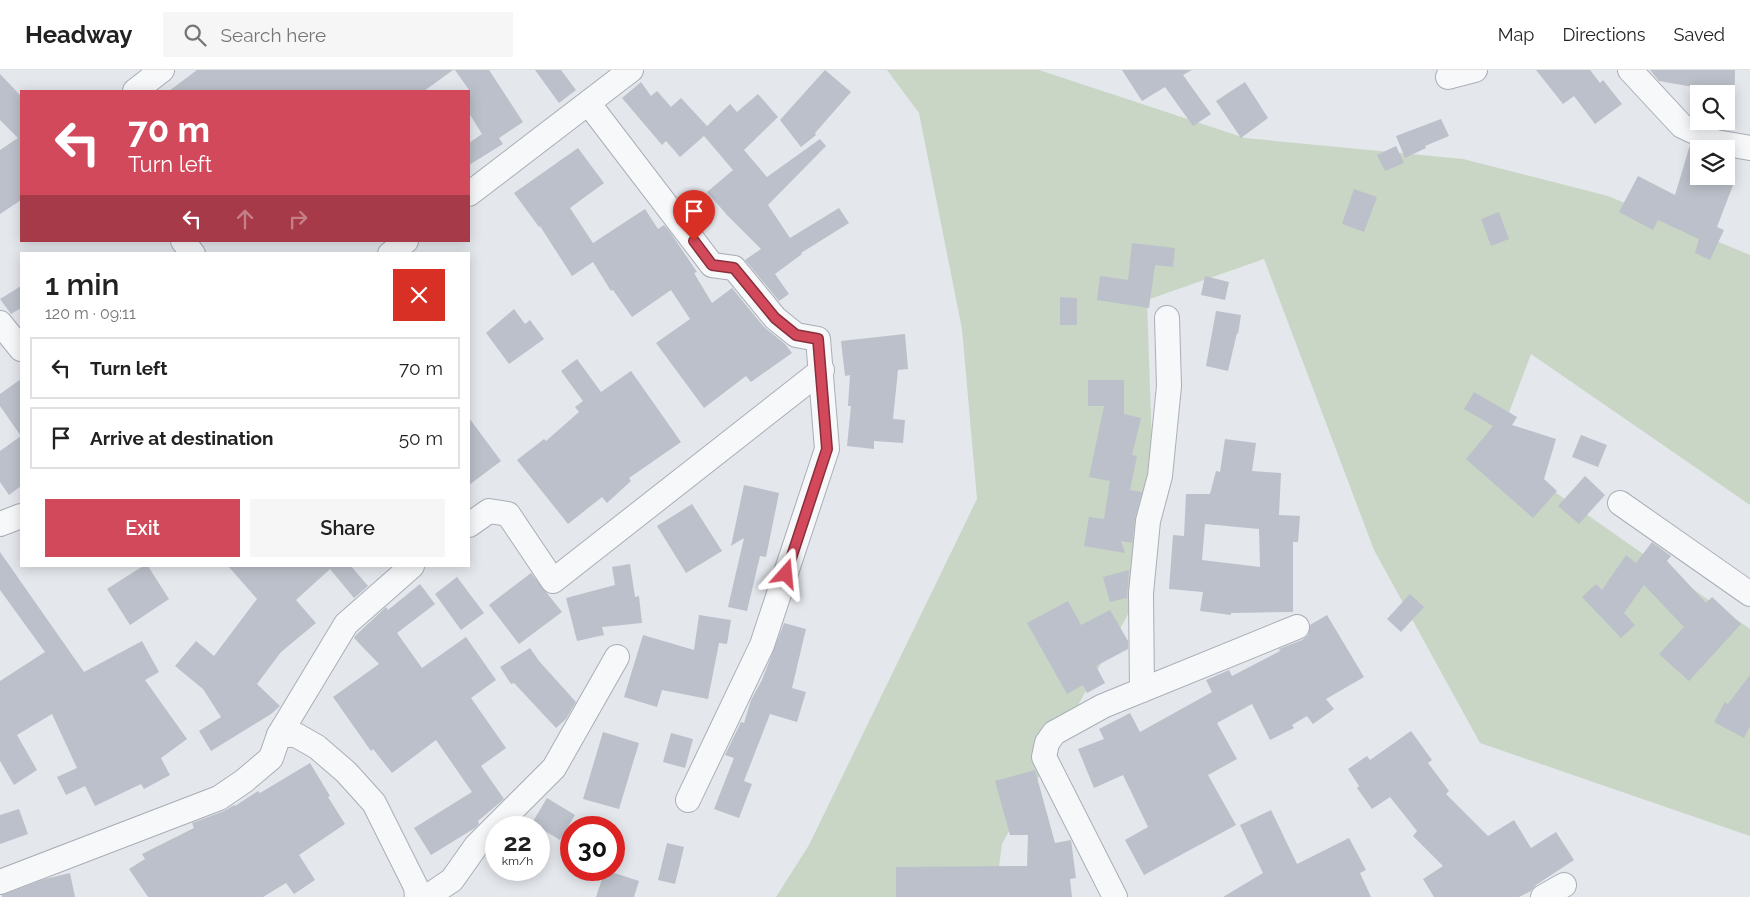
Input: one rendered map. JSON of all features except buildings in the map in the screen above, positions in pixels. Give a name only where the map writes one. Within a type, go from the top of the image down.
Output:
[{"type":"street","points":[[136,90],[162,70]]},
{"type":"street","points":[[470,193],[631,70]]},
{"type":"street","points":[[1448,77],[1475,70]]},
{"type":"street","points":[[1630,70],[1682,126],[1716,142],[1750,148]]},
{"type":"street","points":[[589,104],[712,265],[734,268],[775,318],[796,335],[818,339],[827,449],[762,645],[688,800]]},
{"type":"street","points":[[184,242],[191,252]]},
{"type":"street","points":[[392,252],[405,242]]},
{"type":"street","points":[[1142,690],[1141,593],[1148,521],[1160,476],[1169,386],[1167,318]]},
{"type":"street","points":[[0,323],[20,348]]},
{"type":"street","points":[[470,524],[489,511],[508,514],[553,581],[822,370]]},
{"type":"street","points":[[1620,503],[1750,594]]},
{"type":"street","points":[[0,524],[20,516]]},
{"type":"street","points":[[0,882],[219,798],[244,782],[271,758],[279,735],[346,624],[411,567]]},
{"type":"street","points":[[1115,897],[1044,757],[1046,743],[1054,734],[1103,706],[1297,627]]},
{"type":"street","points":[[428,897],[452,880],[476,846],[554,768],[617,657]]},
{"type":"street","points":[[279,735],[296,735],[317,747],[346,772],[374,804],[416,887],[417,897]]},
{"type":"street","points":[[1543,897],[1564,885]]},
{"type":"green space","points":[[887,70],[1039,70],[1245,138],[1463,159],[1608,196],[1750,255],[1750,505],[1531,354],[1495,450],[1750,629],[1750,836],[1480,743],[1374,550],[1264,259],[1147,300],[1156,563],[1002,844],[995,897],[776,897],[809,845],[977,499],[962,329],[919,113]]},
{"type":"route","points":[[694,241],[712,265],[734,268],[775,318],[796,335],[818,339],[827,449],[786,574]]}]
